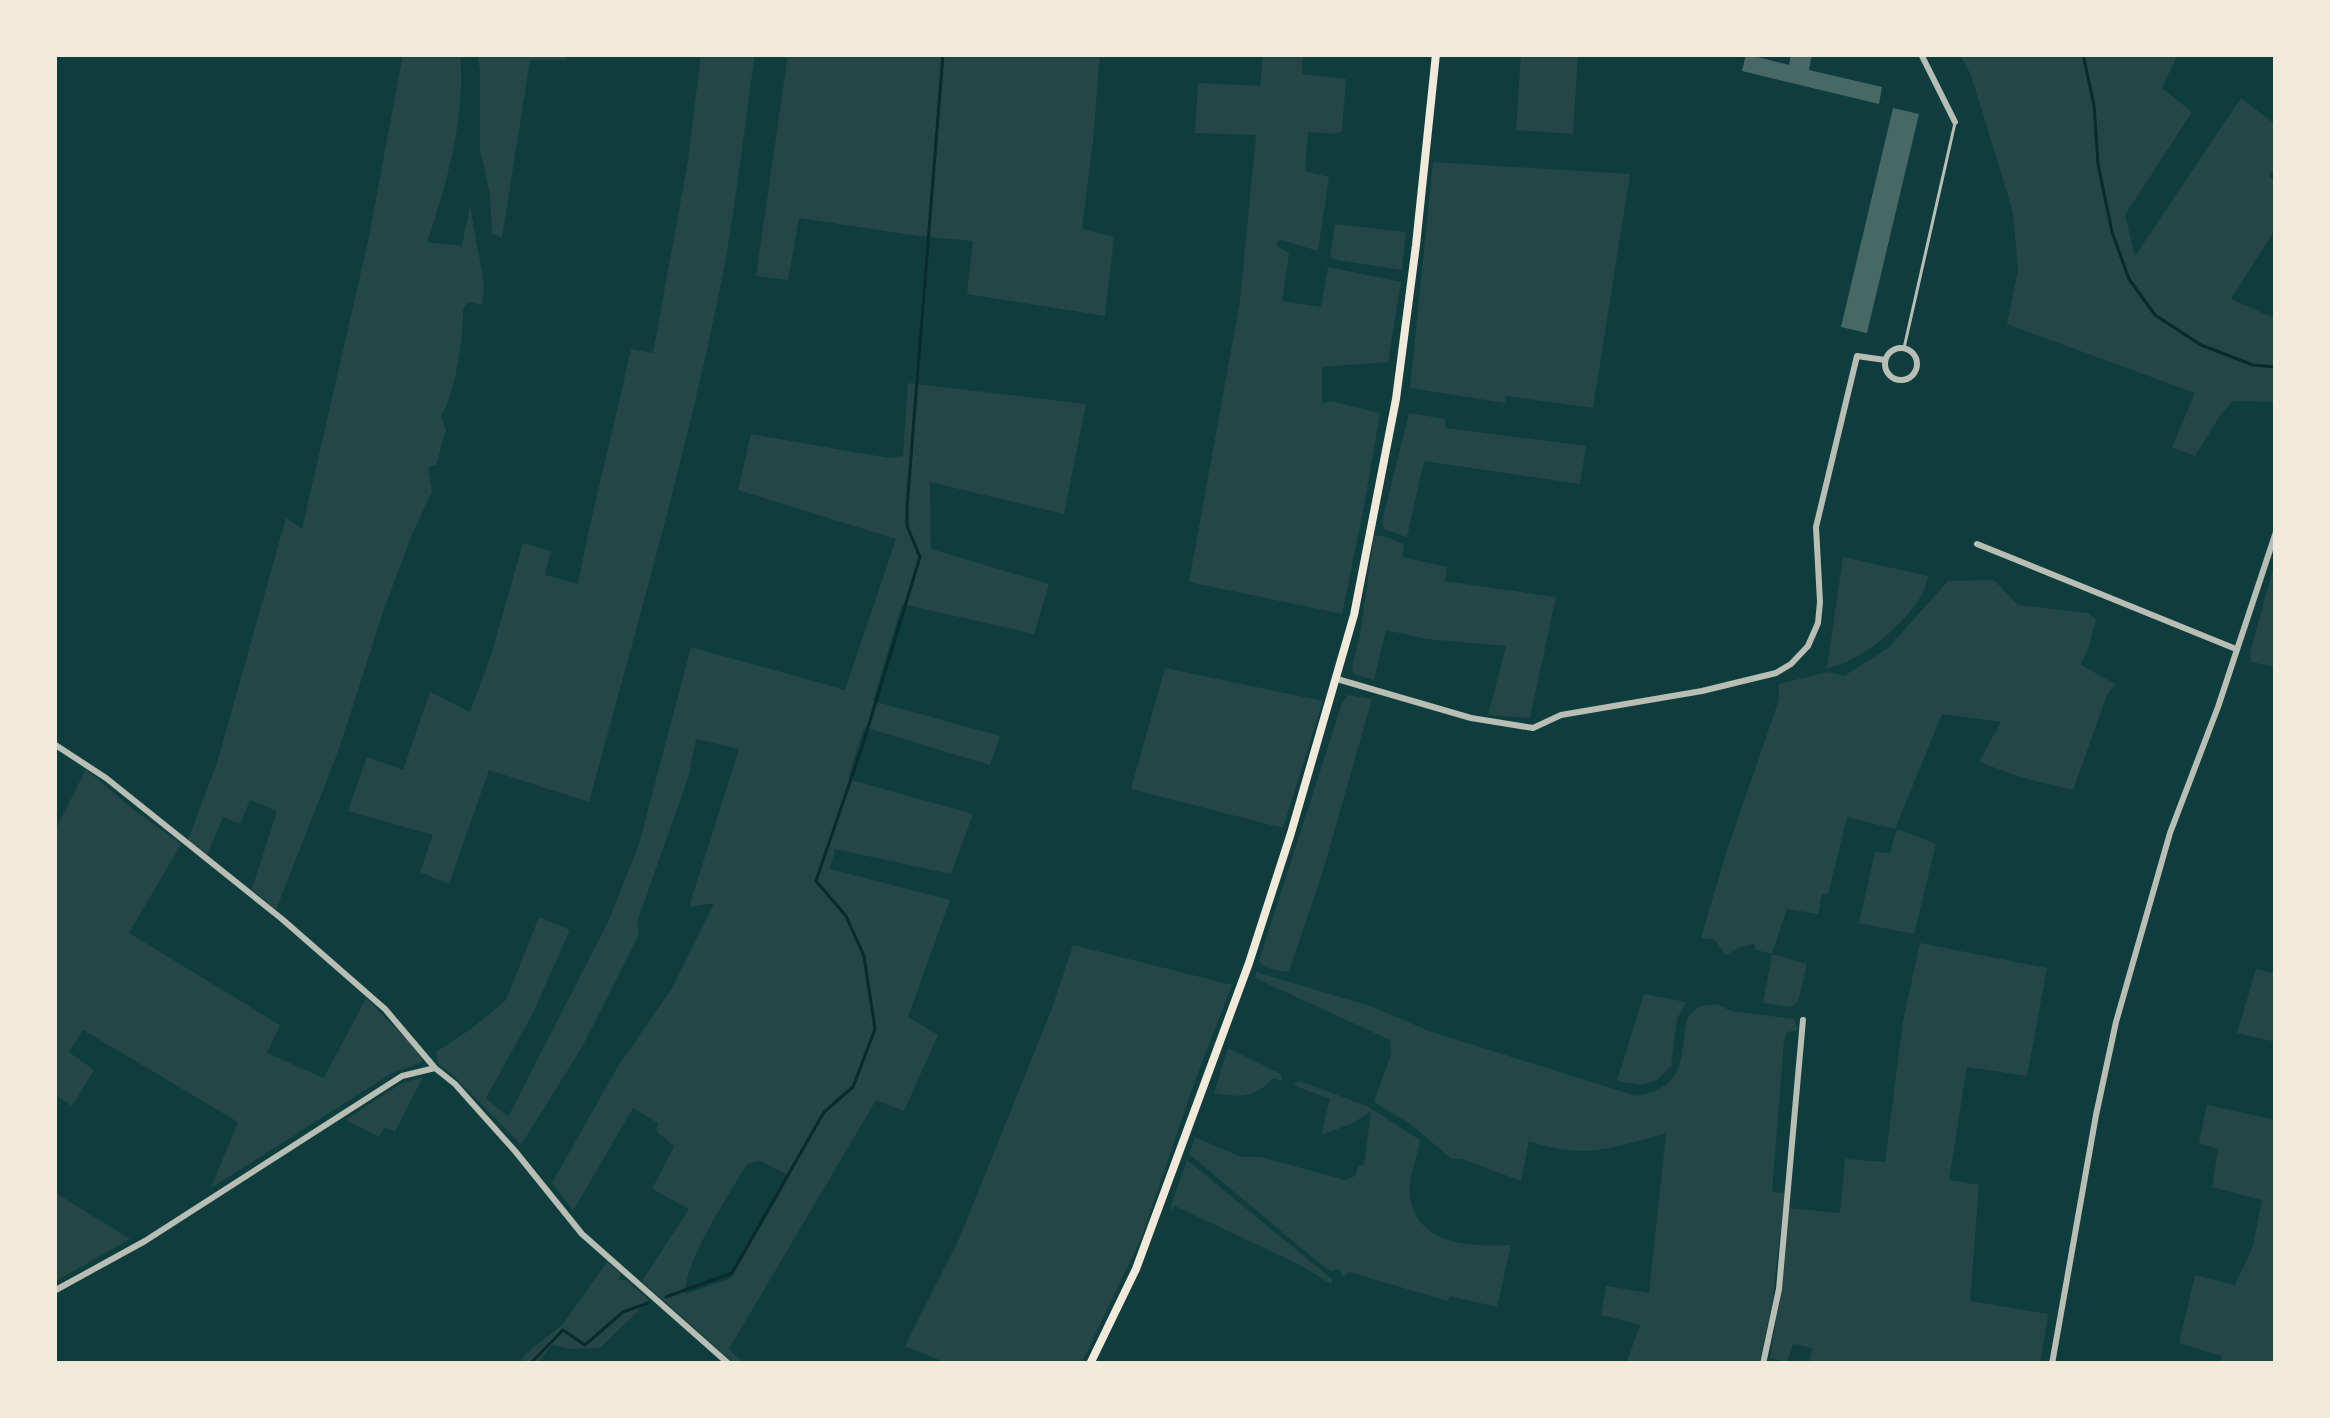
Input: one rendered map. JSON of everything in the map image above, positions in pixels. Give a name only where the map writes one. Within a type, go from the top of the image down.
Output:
[{"type":"main road","points":[[1090,1364],[1136,1269],[1222,1039],[1292,833],[1354,615],[1396,399],[1436,54]]},
{"type":"street","points":[[1921,54],[1955,122]]},
{"type":"street","points":[[1912,351],[1918,363],[1916,372],[1908,379],[1893,378],[1886,370],[1886,360],[1890,352],[1912,351]]},
{"type":"street","points":[[1337,679],[1471,718],[1533,728],[1561,715],[1776,673],[1808,646],[1818,623],[1816,527],[1857,356],[1886,360]]},
{"type":"street","points":[[2052,1364],[2116,1022],[2152,891],[2276,532]]},
{"type":"street","points":[[1977,544],[2236,649]]},
{"type":"street","points":[[54,744],[106,778],[385,1009],[515,1150],[581,1234],[729,1364]]},
{"type":"street","points":[[1763,1364],[1779,1289],[1803,1020]]},
{"type":"street","points":[[54,1291],[146,1241],[402,1076],[435,1068]]},
{"type":"lane","points":[[1904,348],[1955,122]]},
{"type":"shaded area","points":[[403,54],[460,54],[453,150],[427,242],[462,246],[470,206],[484,284],[482,305],[468,302],[463,310],[458,365],[441,416],[446,430],[436,465],[428,468],[432,492],[384,609],[339,749],[276,910],[252,889],[277,811],[250,800],[240,824],[223,817],[207,855],[188,840],[217,763],[286,518],[302,529],[369,237]]},
{"type":"shaded area","points":[[477,54],[567,54],[567,60],[530,60],[502,238],[492,233],[480,149]]},
{"type":"shaded area","points":[[701,54],[755,54],[734,207],[689,425],[589,802],[489,770],[449,884],[420,872],[433,835],[348,811],[367,757],[403,770],[430,692],[470,712],[523,543],[551,551],[545,575],[578,584],[631,349],[653,353],[688,161]]},
{"type":"shaded area","points":[[788,54],[1100,54],[1082,229],[1114,237],[1105,316],[967,294],[973,241],[799,218],[788,280],[756,276]]},
{"type":"shaded area","points":[[1263,54],[1303,54],[1302,74],[1346,79],[1342,131],[1308,132],[1305,171],[1329,177],[1318,251],[1278,239],[1277,246],[1289,253],[1282,301],[1321,307],[1328,267],[1401,282],[1388,362],[1322,367],[1322,404],[1330,401],[1380,413],[1342,614],[1189,582],[1240,301],[1256,135],[1195,133],[1198,83],[1260,86]]},
{"type":"shaded area","points":[[1521,54],[1578,54],[1573,134],[1516,130]]},
{"type":"shaded area","points":[[1960,54],[2178,54],[2162,88],[2192,112],[2125,215],[2135,256],[2241,98],[2276,125],[2276,165],[2269,176],[2276,182],[2276,228],[2231,299],[2276,319],[2276,402],[2233,401],[2195,456],[2172,447],[2195,393],[2007,324],[2018,270],[2013,212],[1971,75]]},
{"type":"shaded area","points":[[1433,162],[1630,174],[1593,408],[1506,396],[1505,403],[1410,388]]},
{"type":"shaded area","points":[[1335,224],[1406,232],[1402,270],[1330,257]]},
{"type":"shaded area","points":[[908,383],[1086,404],[1064,514],[930,482],[931,549],[1049,584],[1034,634],[902,604],[873,701],[1000,736],[990,765],[864,727],[848,779],[973,814],[951,874],[835,849],[830,869],[950,900],[908,1017],[938,1035],[904,1111],[876,1100],[729,1349],[744,1363],[735,1364],[642,1281],[689,1209],[652,1189],[674,1146],[656,1131],[658,1123],[633,1108],[573,1211],[552,1183],[617,1068],[672,988],[714,903],[689,907],[739,749],[696,739],[689,775],[637,922],[639,935],[582,1047],[521,1145],[438,1064],[436,1052],[506,1000],[539,917],[570,930],[532,1015],[486,1098],[508,1117],[609,920],[639,844],[691,647],[845,690],[896,539],[738,490],[751,434],[889,458],[903,456]],"holes":[[[760,1161],[790,1176],[731,1278],[686,1294],[691,1265],[747,1164]]]},
{"type":"shaded area","points":[[1409,413],[1445,419],[1445,428],[1586,446],[1580,484],[1424,461],[1407,537],[1384,529],[1382,521]]},
{"type":"shaded area","points":[[1374,536],[1404,544],[1402,557],[1447,567],[1445,581],[1556,597],[1530,718],[1488,715],[1506,646],[1386,630],[1374,680],[1354,674]]},
{"type":"shaded area","points":[[1843,557],[1928,576],[1915,604],[1889,633],[1857,656],[1827,668]]},
{"type":"shaded area","points":[[2276,558],[2276,667],[2251,662],[2250,653]]},
{"type":"shaded area","points":[[1994,580],[2018,605],[2088,613],[2096,619],[2081,665],[2115,684],[2073,790],[1979,762],[2001,722],[1942,714],[1895,829],[1847,817],[1828,894],[1822,894],[1818,914],[1787,909],[1772,954],[1756,950],[1754,944],[1726,955],[1715,940],[1701,938],[1779,700],[1779,684],[1827,672],[1844,676],[1888,648],[1948,581]]},
{"type":"shaded area","points":[[1165,668],[1323,701],[1283,828],[1131,789]]},
{"type":"shaded area","points":[[1348,695],[1372,699],[1289,971],[1273,969],[1259,961]]},
{"type":"shaded area","points":[[86,769],[181,844],[129,933],[280,1025],[267,1053],[324,1078],[366,998],[422,1055],[422,1062],[392,1073],[211,1188],[238,1122],[83,1030],[69,1052],[94,1070],[72,1106],[54,1094],[54,833]]},
{"type":"shaded area","points":[[1897,829],[1936,844],[1914,934],[1859,923],[1875,852],[1890,853]]},
{"type":"shaded area","points":[[1920,943],[2047,968],[2027,1076],[1967,1067],[1949,1180],[1979,1185],[1970,1301],[2048,1314],[2040,1364],[1809,1364],[1812,1348],[1793,1344],[1787,1362],[1770,1358],[1789,1208],[1840,1213],[1845,1159],[1885,1162],[1903,1021]]},
{"type":"shaded area","points":[[1073,945],[1232,985],[1141,1239],[1081,1364],[949,1364],[905,1346],[959,1239]]},
{"type":"shaded area","points":[[1772,954],[1807,964],[1798,1002],[1789,1007],[1763,1003]]},
{"type":"shaded area","points":[[2256,969],[2276,974],[2276,1042],[2237,1033]]},
{"type":"shaded area","points":[[1256,972],[1636,1096],[1673,1078],[1688,1016],[1700,1006],[1717,1004],[1731,1011],[1794,1019],[1798,1030],[1787,1032],[1784,1041],[1772,1192],[1785,1193],[1772,1305],[1759,1364],[1626,1364],[1640,1325],[1601,1315],[1606,1286],[1649,1293],[1666,1133],[1583,1151],[1529,1141],[1521,1181],[1452,1159],[1374,1102],[1391,1054],[1390,1040],[1255,978]]},
{"type":"shaded area","points":[[1644,994],[1686,1002],[1677,1019],[1671,1066],[1657,1080],[1641,1085],[1617,1081]]},
{"type":"shaded area","points":[[1228,1048],[1281,1074],[1282,1081],[1273,1078],[1246,1095],[1214,1093]]},
{"type":"shaded area","points":[[423,1077],[395,1132],[385,1127],[379,1137],[345,1120],[402,1083]]},
{"type":"shaded area","points":[[1299,1081],[1367,1106],[1420,1140],[1410,1197],[1423,1225],[1464,1244],[1511,1245],[1497,1307],[1450,1296],[1448,1301],[1349,1272],[1344,1277],[1338,1269],[1331,1271],[1189,1154],[1195,1137],[1241,1157],[1260,1157],[1345,1180],[1355,1176],[1364,1164],[1371,1111],[1321,1135],[1330,1099],[1293,1085]]},
{"type":"shaded area","points":[[2207,1105],[2276,1120],[2276,1364],[2220,1364],[2221,1356],[2179,1343],[2195,1275],[2235,1285],[2253,1246],[2262,1200],[2212,1187],[2218,1149],[2199,1143]]},
{"type":"shaded area","points":[[1187,1160],[1333,1280],[1331,1284],[1175,1206],[1172,1210]]},
{"type":"shaded area","points":[[54,1192],[130,1239],[54,1282]]},
{"type":"shaded area","points":[[607,1262],[621,1274],[618,1280],[626,1280],[649,1300],[600,1348],[552,1345],[537,1364],[520,1364],[525,1354],[562,1325]]},
{"type":"building","points":[[1746,54],[1789,65],[1791,54],[1812,54],[1809,70],[1882,87],[1879,104],[1742,71]]},
{"type":"building","points":[[1893,108],[1919,114],[1867,333],[1841,327]]},
{"type":"waterway","points":[[666,1297],[732,1273],[824,1112],[853,1087],[875,1029],[864,956],[846,916],[816,881],[920,557],[907,526],[907,507],[943,54]]},
{"type":"waterway","points":[[2083,54],[2094,105],[2098,164],[2112,232],[2129,279],[2155,315],[2201,345],[2253,365],[2276,367]]},
{"type":"waterway","points":[[530,1364],[563,1330],[585,1345],[623,1312],[648,1303]]}]
